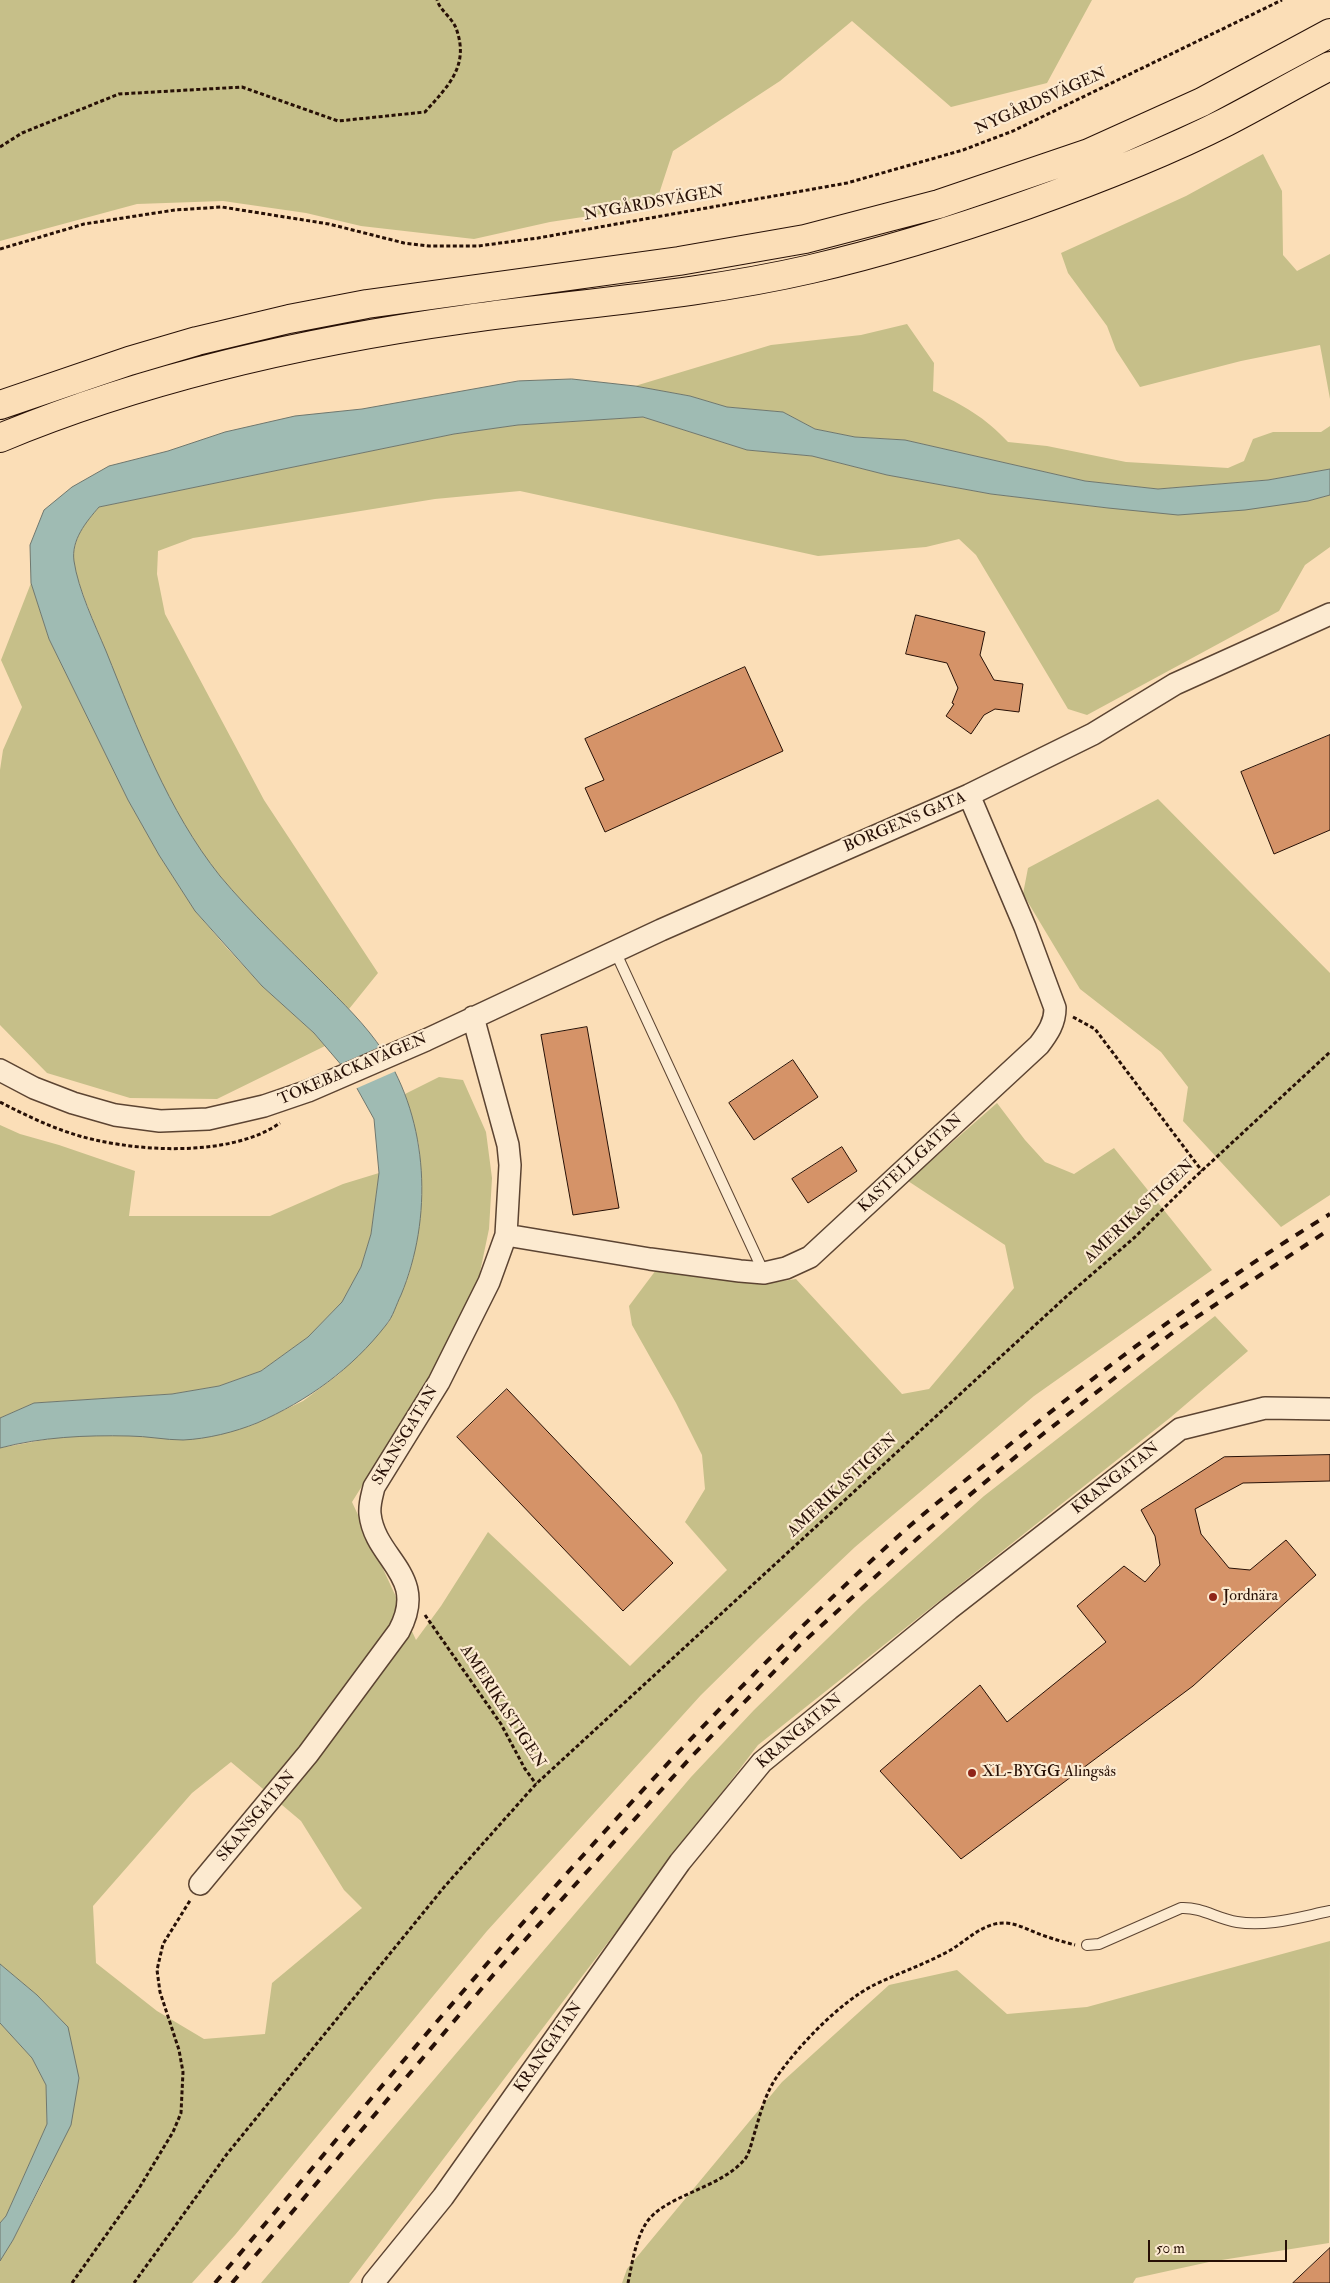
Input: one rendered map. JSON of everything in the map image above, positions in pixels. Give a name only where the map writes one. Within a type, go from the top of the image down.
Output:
[{"type":"highway","points":[[0,405],[129,361],[198,341],[289,319],[367,304],[679,261],[805,239],[939,204],[1089,153],[1202,102],[1330,33]]},
{"type":"highway","points":[[0,438],[38,422],[129,391],[202,370],[285,350],[368,334],[465,319],[684,292],[791,273],[946,233],[1104,177],[1224,123],[1330,66]]},
{"type":"street","name":"BORGENS GATA","points":[[473,1017],[615,952],[969,796],[1093,734],[1175,684],[1330,614]]},
{"type":"street","points":[[969,796],[1025,927],[1056,1008]]},
{"type":"street","name":"KASTELLGATAN","points":[[506,1234],[710,1268],[764,1273],[786,1268],[810,1257],[1039,1045],[1056,1018],[1056,1008]]},
{"type":"street","name":"TOKEBACKAVÄGEN","points":[[0,1070],[34,1088],[73,1103],[115,1115],[160,1121],[208,1119],[264,1106],[308,1092],[473,1017]]},
{"type":"street","name":"SKANSGATAN","points":[[200,1884],[308,1754],[403,1624],[408,1602],[407,1589],[402,1576],[372,1525],[370,1504],[378,1481],[439,1382],[489,1282],[506,1234],[510,1165],[508,1145],[473,1017]]},
{"type":"street","name":"KRANGATAN","points":[[373,2283],[443,2198],[680,1862],[762,1762],[949,1609],[1180,1429],[1264,1408],[1330,1409]]},
{"type":"lane","points":[[615,952],[764,1273]]},
{"type":"lane","points":[[1087,1946],[1099,1944],[1181,1908],[1192,1908],[1235,1922],[1248,1924],[1280,1921],[1330,1911]]},
{"type":"path","points":[[0,147],[22,134],[119,94],[242,87],[338,121],[425,112],[455,78],[461,52],[456,27],[437,0]]},
{"type":"path","name":"NYGÅRDSVÄGEN","points":[[0,249],[84,224],[175,210],[222,207],[329,224],[404,243],[429,246],[478,246],[538,238],[847,183],[963,150],[1013,131],[1060,110],[1282,0]]},
{"type":"path","points":[[1056,1008],[1095,1029],[1202,1170]]},
{"type":"path","name":"AMERIKASTIGEN","points":[[408,1602],[417,1604],[439,1633],[501,1724],[525,1769],[536,1784],[1070,1294],[1135,1237],[1202,1170],[1330,1052]]},
{"type":"path","points":[[134,2283],[227,2154],[439,1894],[536,1784]]},
{"type":"path","points":[[72,2283],[138,2190],[173,2132],[181,2114],[183,2072],[160,1992],[157,1970],[163,1944],[200,1884]]},
{"type":"path","points":[[628,2283],[638,2242],[645,2224],[657,2212],[730,2175],[746,2158],[774,2080],[804,2043],[848,2003],[872,1986],[935,1958],[952,1949],[968,1936],[987,1927],[1005,1923],[1022,1926],[1062,1941],[1087,1946]]},
{"type":"shaded area","points":[[0,0],[1092,0],[1047,83],[951,107],[852,21],[780,81],[673,151],[655,206],[550,222],[474,239],[361,226],[306,213],[223,201],[137,204],[0,241]]},
{"type":"shaded area","points":[[1263,154],[1282,191],[1283,255],[1297,271],[1330,254],[1330,399],[1320,345],[1241,361],[1140,387],[1116,350],[1107,326],[1068,273],[1061,253],[1186,196]]},
{"type":"shaded area","points":[[907,324],[934,363],[933,391],[973,412],[991,425],[1008,442],[1047,446],[1126,462],[1228,468],[1244,461],[1253,439],[1273,432],[1321,432],[1330,426],[1330,469],[1268,480],[1158,489],[1085,481],[905,440],[855,437],[815,429],[783,412],[727,407],[690,396],[635,386],[771,345],[861,335]]},
{"type":"shaded area","points":[[643,417],[747,450],[812,456],[887,475],[991,494],[1108,508],[1308,501],[1330,495],[1330,547],[1305,565],[1279,611],[1087,715],[1068,709],[976,555],[959,539],[926,547],[818,556],[520,491],[435,499],[193,538],[158,551],[157,574],[165,614],[264,800],[378,973],[349,1009],[235,893],[200,849],[182,820],[150,759],[83,594],[73,556],[79,535],[85,524],[99,507],[454,434],[518,425]]},
{"type":"shaded area","points":[[31,583],[49,639],[128,800],[159,855],[195,911],[226,947],[262,986],[314,1033],[325,1046],[217,1099],[130,1098],[47,1073],[0,1025],[0,770],[3,750],[22,707],[1,660]]},
{"type":"shaded area","points":[[1158,799],[1330,973],[1330,1195],[1281,1227],[1183,1121],[1188,1087],[1161,1052],[1080,989],[1023,894],[1028,868]]},
{"type":"shaded area","points":[[439,1077],[463,1080],[486,1132],[492,1178],[489,1229],[476,1291],[423,1389],[352,1502],[416,1640],[441,1606],[488,1532],[630,1666],[727,1570],[685,1522],[705,1489],[702,1455],[676,1403],[632,1325],[629,1306],[656,1270],[763,1284],[796,1279],[902,1394],[929,1389],[1014,1288],[1005,1245],[908,1181],[997,1103],[1025,1140],[1045,1162],[1074,1174],[1114,1148],[1212,1270],[1034,1396],[855,1547],[701,1695],[487,1931],[235,2235],[192,2283],[0,2283],[0,2260],[13,2240],[44,2180],[68,2027],[37,1995],[0,1964],[0,1448],[65,1436],[133,1435],[183,1440],[253,1425],[303,1401],[339,1374],[389,1322],[409,1274],[418,1233],[422,1196],[419,1145],[405,1094]],"holes":[[[231,1762],[301,1821],[344,1890],[362,1908],[272,1983],[265,2034],[204,2039],[157,2011],[96,1963],[93,1906],[192,1793]]]},
{"type":"shaded area","points":[[0,1125],[20,1134],[135,1171],[129,1216],[270,1216],[343,1184],[379,1173],[371,1234],[361,1267],[342,1302],[308,1337],[261,1371],[219,1386],[172,1394],[34,1403],[0,1418]]},
{"type":"shaded area","points":[[1215,1316],[1248,1351],[1171,1417],[758,1745],[349,2283],[261,2283],[691,1777],[754,1710],[863,1604],[984,1496]]},
{"type":"shaded area","points":[[1330,1941],[1329,2243],[1209,2262],[1136,2278],[1133,2283],[622,2283],[627,2269],[782,2082],[889,1985],[957,1970],[1007,2014],[1087,2007]]},
{"type":"shaded area","points":[[0,2023],[32,2058],[46,2085],[47,2124],[6,2216],[0,2223]]},
{"type":"water","points":[[572,379],[635,386],[690,396],[727,407],[783,412],[815,429],[855,437],[905,440],[1085,481],[1158,489],[1268,480],[1330,469],[1330,495],[1308,501],[1245,510],[1178,515],[1108,508],[991,494],[887,475],[812,456],[747,450],[643,417],[518,425],[454,434],[99,507],[77,539],[74,553],[76,572],[92,618],[142,739],[169,797],[201,851],[220,876],[256,916],[353,1014],[383,1051],[398,1079],[410,1108],[417,1139],[421,1171],[421,1203],[418,1234],[411,1265],[401,1295],[388,1322],[359,1356],[343,1370],[311,1394],[276,1414],[248,1426],[202,1438],[183,1440],[136,1436],[80,1436],[32,1441],[0,1448],[0,1418],[34,1403],[172,1394],[219,1386],[261,1371],[308,1337],[342,1302],[361,1267],[371,1234],[379,1173],[374,1119],[349,1074],[314,1033],[262,986],[195,911],[159,855],[128,800],[49,639],[31,583],[30,545],[44,510],[72,487],[109,466],[168,451],[225,432],[295,416],[362,409],[518,381]]},
{"type":"water","points":[[0,1964],[37,1995],[68,2027],[79,2078],[71,2125],[13,2240],[0,2261],[0,2223],[6,2216],[47,2124],[46,2085],[32,2058],[0,2023]]},
{"type":"pier","points":[[382,1046],[396,1071],[355,1089],[339,1066]]},
{"type":"building","points":[[916,615],[985,632],[980,655],[994,680],[1023,684],[1019,712],[995,709],[984,715],[971,734],[946,716],[954,704],[952,703],[958,688],[947,663],[906,654]]},
{"type":"building","points":[[745,667],[783,751],[605,832],[585,788],[604,780],[585,739]]},
{"type":"building","points":[[1330,735],[1330,830],[1274,854],[1241,772]]},
{"type":"building","points":[[587,1027],[619,1208],[573,1215],[541,1035]]},
{"type":"building","points":[[793,1060],[818,1097],[754,1140],[729,1103]]},
{"type":"building","points":[[842,1147],[857,1171],[808,1203],[792,1179]]},
{"type":"building","points":[[507,1389],[673,1563],[623,1611],[457,1437]]},
{"type":"building","points":[[1330,1455],[1330,1481],[1243,1483],[1195,1509],[1201,1534],[1229,1568],[1250,1570],[1286,1540],[1316,1575],[1193,1686],[961,1859],[880,1771],[980,1685],[1007,1722],[1106,1642],[1077,1606],[1124,1566],[1145,1582],[1160,1565],[1155,1536],[1141,1510],[1224,1457]]},
{"type":"building","points":[[1330,2248],[1330,2283],[1293,2283]]},
{"type":"railway","points":[[215,2283],[463,1991],[548,1895],[721,1707],[812,1617],[905,1530],[1086,1384],[1205,1296],[1330,1214]]},
{"type":"railway","points":[[232,2283],[494,1974],[693,1755],[800,1645],[918,1538],[1043,1434],[1171,1334],[1330,1229]]},
{"type":"place","name":"Jordnära","points":[[1213,1597]]},
{"type":"place","name":"XL-BYGG Alingsås","points":[[972,1773]]}]
